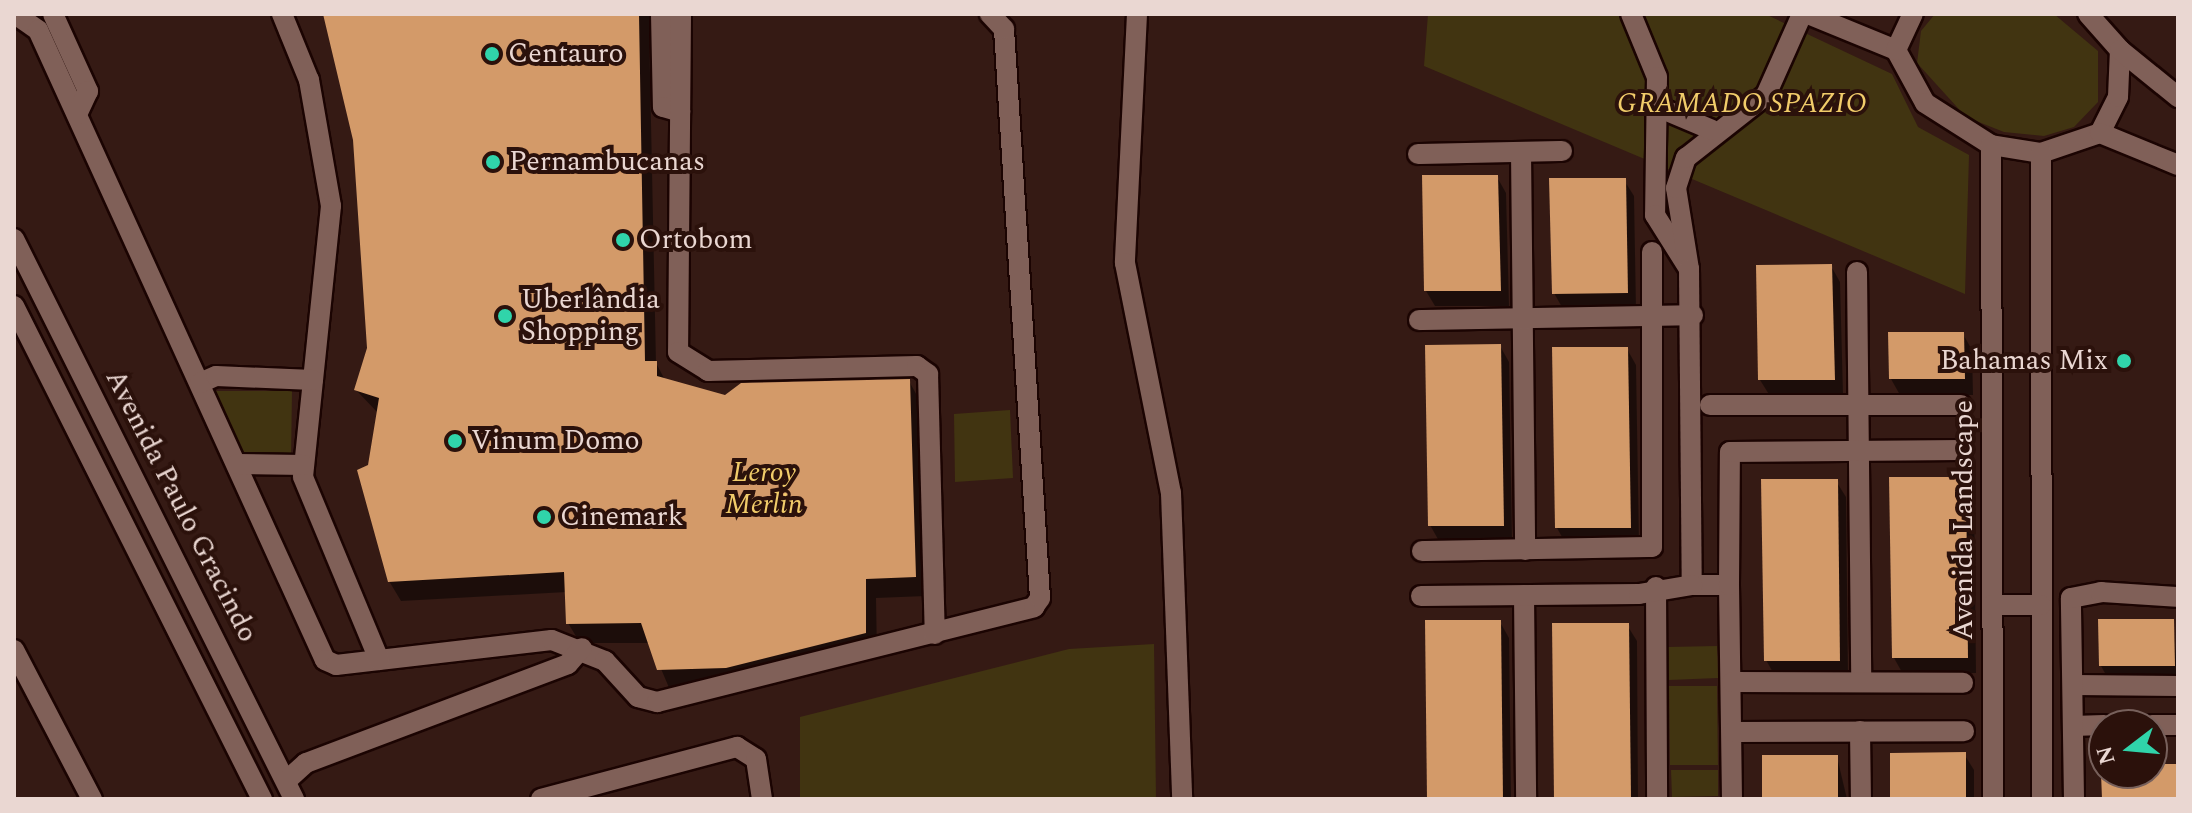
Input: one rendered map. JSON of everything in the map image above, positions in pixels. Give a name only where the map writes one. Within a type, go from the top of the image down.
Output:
[{"type":"street","points":[[15,14],[38,30],[325,660],[379,660],[552,640],[582,648],[638,697],[657,702],[935,634],[1034,607],[1040,598],[1004,29],[990,14]]},
{"type":"street","points":[[53,14],[88,91],[77,115]]},
{"type":"street","points":[[282,14],[309,80],[331,206],[304,465],[308,501],[379,660]]},
{"type":"street","points":[[661,14],[663,107],[680,112]]},
{"type":"street","points":[[681,14],[676,342],[683,360],[708,371],[917,366],[931,380],[935,634]]},
{"type":"street","points":[[1137,14],[1125,263],[1171,493],[1182,799]]},
{"type":"street","points":[[1631,14],[1657,77],[1660,108],[1655,215],[1689,269]]},
{"type":"street","points":[[1692,585],[1693,315],[1678,178],[1712,130],[1766,95],[1805,14],[1896,50],[1925,103],[1991,145],[2041,153],[2100,133],[2178,165]]},
{"type":"street","points":[[1896,50],[1913,14]]},
{"type":"street","points":[[2088,14],[2120,50],[2178,97]]},
{"type":"street","points":[[2100,133],[2118,97],[2120,50]]},
{"type":"street","points":[[1660,108],[1712,130]]},
{"type":"street","name":"Avenida Landscape","points":[[1991,145],[1993,799]]},
{"type":"street","points":[[1418,154],[1562,151]]},
{"type":"street","points":[[1521,152],[1525,550]]},
{"type":"street","points":[[2041,153],[2042,799]]},
{"type":"street","name":"Avenida Paulo Gracindo","points":[[16,249],[101,408],[290,790]]},
{"type":"street","points":[[1422,551],[1652,547],[1652,252]]},
{"type":"street","points":[[1857,272],[1861,682]]},
{"type":"street","name":"Avenida Paulo Gracindo","points":[[14,306],[69,421],[262,799]]},
{"type":"street","points":[[1419,320],[1693,315]]},
{"type":"street","points":[[200,383],[216,376],[313,380]]},
{"type":"street","points":[[69,421],[81,403],[101,408]]},
{"type":"street","points":[[1710,405],[1961,405]]},
{"type":"street","points":[[1732,799],[1730,452],[1962,450]]},
{"type":"street","points":[[237,464],[304,465]]},
{"type":"street","points":[[1421,596],[1639,594],[1656,587],[1729,585]]},
{"type":"street","points":[[1656,587],[1657,799]]},
{"type":"street","points":[[2074,799],[2071,598],[2101,592],[2178,597]]},
{"type":"street","points":[[1524,595],[1526,799]]},
{"type":"street","points":[[1992,605],[2041,605]]},
{"type":"street","points":[[290,790],[306,763],[568,664],[582,648]]},
{"type":"street","points":[[14,650],[92,799]]},
{"type":"street","points":[[1732,682],[1963,683]]},
{"type":"street","points":[[2074,685],[2178,686]]},
{"type":"street","points":[[1860,731],[1861,799]]},
{"type":"street","points":[[1733,732],[1964,731]]},
{"type":"street","points":[[2041,745],[2088,731]]},
{"type":"street","points":[[541,799],[737,747],[756,759],[762,799]]},
{"type":"green space","name":"GRAMADO SPAZIO","points":[[1428,14],[1765,14],[1892,74],[1918,127],[1969,155],[1965,294],[1424,66]]},
{"type":"green space","points":[[1935,14],[2054,14],[2098,51],[2098,102],[2074,127],[2044,136],[2004,132],[1966,117],[1917,63],[1921,31]]},
{"type":"green space","points":[[211,391],[292,391],[291,460],[240,455]]},
{"type":"green space","points":[[1010,410],[1013,478],[955,482],[954,414]]},
{"type":"green space","points":[[1154,644],[1156,799],[800,799],[800,717],[1069,649]]},
{"type":"green space","points":[[1717,646],[1718,678],[1669,680],[1668,647]]},
{"type":"green space","points":[[1669,686],[1717,686],[1718,765],[1670,765]]},
{"type":"green space","points":[[1671,770],[1718,770],[1718,796],[1672,797]]},
{"type":"building","name":"Uberlândia Shopping","points":[[323,14],[639,14],[645,361],[657,361],[657,376],[725,395],[741,383],[910,379],[916,577],[866,579],[866,633],[726,668],[657,670],[641,623],[566,624],[564,572],[388,582],[357,470],[368,465],[379,398],[354,390],[367,348],[353,140]]},
{"type":"building","points":[[1422,175],[1498,175],[1501,291],[1424,291]]},
{"type":"building","points":[[1549,178],[1626,178],[1628,293],[1552,294]]},
{"type":"building","points":[[1832,264],[1835,380],[1758,380],[1756,265]]},
{"type":"building","points":[[1888,332],[1964,332],[1965,379],[1889,379]]},
{"type":"building","points":[[1501,344],[1504,526],[1428,526],[1425,345]]},
{"type":"building","points":[[1552,347],[1628,347],[1631,528],[1555,528]]},
{"type":"building","points":[[1889,477],[1966,477],[1968,658],[1892,658]]},
{"type":"building","points":[[1761,479],[1838,479],[1840,661],[1764,661]]},
{"type":"building","points":[[2098,619],[2174,619],[2175,666],[2099,666]]},
{"type":"building","points":[[1425,620],[1501,620],[1503,799],[1427,799]]},
{"type":"building","points":[[1552,623],[1629,623],[1631,799],[1554,799]]},
{"type":"building","points":[[1966,752],[1966,799],[1890,799],[1890,753]]},
{"type":"building","points":[[1762,755],[1838,755],[1838,799],[1762,799]]},
{"type":"building","points":[[2168,764],[2177,764],[2178,799],[2102,799],[2102,789],[2168,789]]},
{"type":"place","name":"Centauro","points":[[492,54]]},
{"type":"place","name":"Pernambucanas","points":[[493,162]]},
{"type":"place","name":"Ortobom","points":[[623,240]]},
{"type":"place","name":"Uberlândia Shopping","points":[[505,316]]},
{"type":"place","name":"Bahamas Mix","points":[[2124,361]]},
{"type":"place","name":"Vinum Domo","points":[[455,441]]},
{"type":"place","name":"Cinemark","points":[[544,517]]},
{"type":"park label","name":"Leroy Merlin","points":[[764,489]]}]
